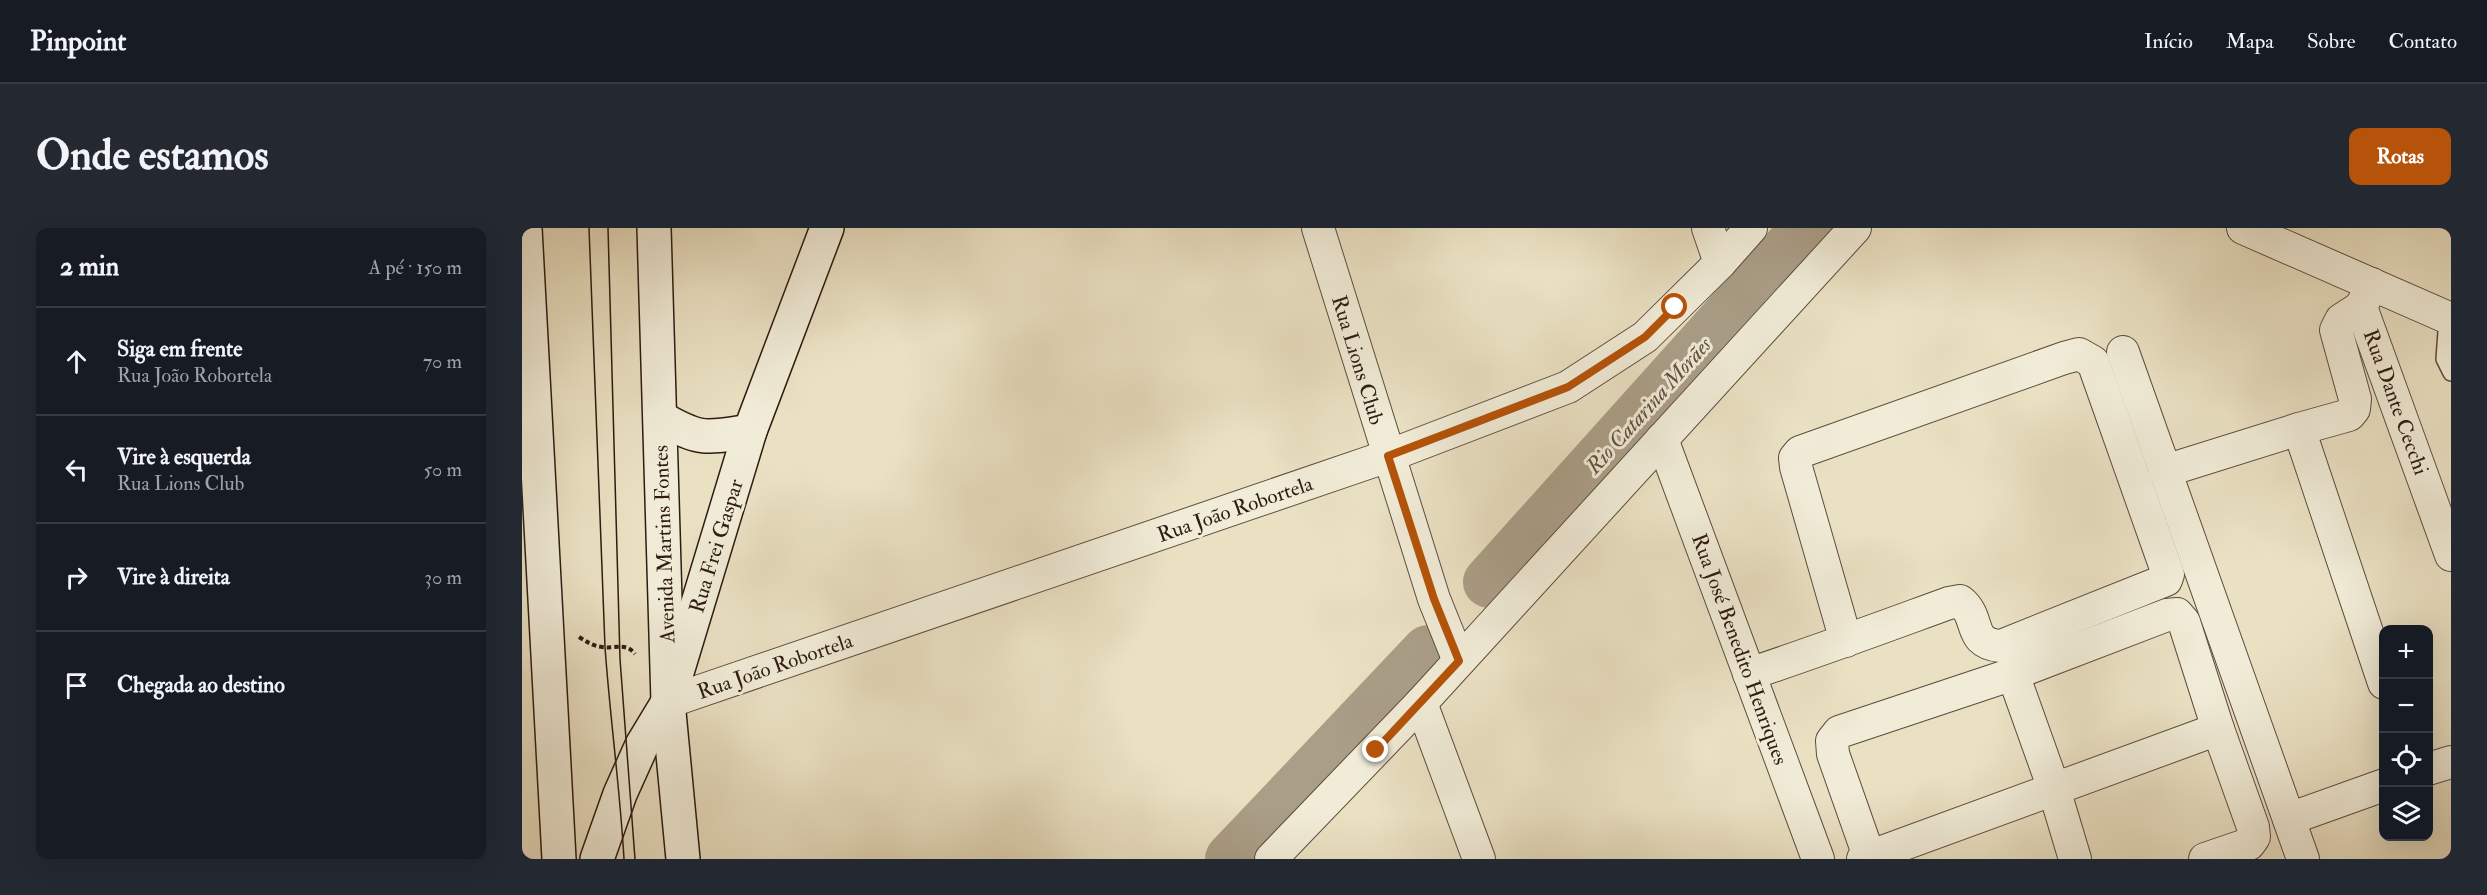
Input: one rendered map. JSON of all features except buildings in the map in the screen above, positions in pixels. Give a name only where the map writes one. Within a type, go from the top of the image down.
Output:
[{"type":"main road","points":[[525,228],[526,306],[559,859]]},
{"type":"main road","name":"Avenida Martins Fontes","points":[[654,228],[668,702],[683,859]]},
{"type":"main road","name":"Rua Frei Gaspar","points":[[597,859],[620,794],[642,745],[668,702],[750,431],[827,228]]},
{"type":"main road","points":[[661,418],[688,433],[702,437],[750,431]]},
{"type":"street","name":"Rua Lions Club","points":[[1318,228],[1434,599],[1455,651]]},
{"type":"street","points":[[1708,228],[1720,263]]},
{"type":"street","name":"Rua João Robortela","points":[[668,702],[1388,456],[1568,387],[1645,337],[1720,263],[1751,228]]},
{"type":"street","points":[[1271,859],[1421,703],[1455,651],[1662,439],[1855,228]]},
{"type":"street","points":[[2243,228],[2366,295],[2449,319]]},
{"type":"street","points":[[2165,471],[2349,415],[2354,409],[2355,399],[2336,330],[2341,320],[2366,295]]},
{"type":"street","name":"Rua Dante Cecchi","points":[[2366,295],[2451,555]]},
{"type":"street","points":[[2123,352],[2303,859]]},
{"type":"street","points":[[1749,674],[1960,601],[1967,607],[1980,638],[1987,645],[2001,646],[2166,580],[2168,574],[2093,362],[2079,354],[2064,358],[1800,452],[1795,458],[1796,467],[1846,640]]},
{"type":"street","points":[[2299,429],[2383,679]]},
{"type":"street","name":"Rua José Benedito Henriques","points":[[1662,439],[1818,859]]},
{"type":"street","points":[[2205,859],[2248,844],[2254,837],[2253,827],[2218,729],[2184,622],[2177,614],[2167,615],[2013,674],[1839,732],[1832,741],[1833,754],[1868,858],[2218,729]]},
{"type":"street","points":[[2013,674],[2076,859]]},
{"type":"street","points":[[1421,703],[1479,859]]},
{"type":"street","points":[[2433,768],[2451,762]]},
{"type":"street","points":[[2289,819],[2379,787]]},
{"type":"lane","points":[[2449,319],[2444,359],[2451,373]]},
{"type":"path","points":[[577,635],[589,644],[631,649],[640,660]]},
{"type":"waterway","name":"Rio Catarina Morães","points":[[1489,582],[1807,228]]},
{"type":"waterway","name":"Rio Catarina Morães","points":[[1231,859],[1428,651]]},
{"type":"tram line","points":[[589,228],[605,647],[624,859]]},
{"type":"tram line","points":[[608,228],[620,659],[635,859]]},
{"type":"route","points":[[1376,750],[1459,661],[1434,599],[1388,456],[1568,387],[1645,337],[1675,307]]}]
